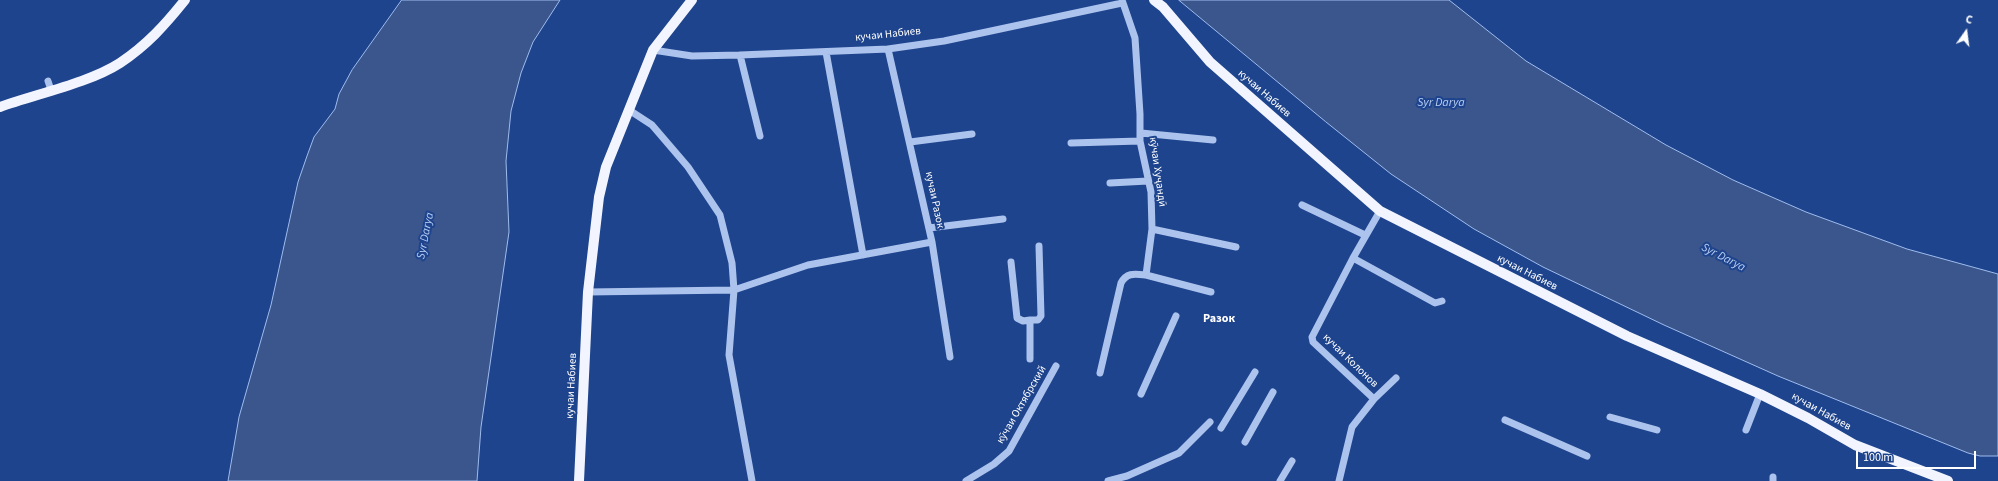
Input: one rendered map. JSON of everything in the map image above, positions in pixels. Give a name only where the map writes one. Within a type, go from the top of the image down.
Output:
[{"type":"main road","points":[[0,107],[49,85],[87,78],[119,64],[143,46],[164,27],[183,0]]},
{"type":"main road","name":"кучаи Набиев","points":[[579,481],[588,292],[599,198],[606,167],[653,50],[692,0]]},
{"type":"main road","name":"кучаи Набиев","points":[[1154,0],[1163,7],[1210,62],[1380,212],[1627,336],[1760,394],[1808,418],[1855,445],[1932,478],[1948,481]]},
{"type":"street","name":"кучаи Набиев","points":[[653,50],[692,56],[888,49],[944,41],[1122,1]]},
{"type":"street","name":"кӯчаи Хуҷандӣ","points":[[1122,1],[1135,38],[1140,137],[1148,181],[1152,229],[1146,275]]},
{"type":"street","name":"кучаи Разок","points":[[888,49],[932,242],[950,357]]},
{"type":"street","points":[[826,52],[863,255]]},
{"type":"street","points":[[740,55],[760,136]]},
{"type":"street","points":[[629,110],[652,125],[663,137],[688,167],[720,215],[732,264],[734,290],[729,355],[752,481]]},
{"type":"street","points":[[910,142],[972,134]]},
{"type":"street","points":[[1071,143],[1140,137],[1213,140]]},
{"type":"street","points":[[1110,183],[1148,181]]},
{"type":"street","points":[[1302,206],[1366,235]]},
{"type":"street","name":"кучаи Колонов","points":[[1340,481],[1352,427],[1374,399],[1313,342],[1312,337],[1353,258],[1380,212]]},
{"type":"street","points":[[929,228],[1003,219]]},
{"type":"street","points":[[1152,229],[1236,247]]},
{"type":"street","points":[[588,292],[734,290],[808,265],[932,242]]},
{"type":"street","points":[[1011,262],[1017,318],[1023,322],[1038,320],[1041,316],[1039,246]]},
{"type":"street","points":[[1353,258],[1435,303],[1442,301]]},
{"type":"street","points":[[1100,373],[1121,283],[1124,277],[1130,274],[1146,275],[1211,292]]},
{"type":"street","points":[[1141,394],[1176,316]]},
{"type":"street","points":[[1030,320],[1030,359]]},
{"type":"street","name":"кӯчаи Октябрский","points":[[966,481],[994,464],[1009,451],[1056,366]]},
{"type":"street","points":[[1221,428],[1255,372]]},
{"type":"street","points":[[1374,399],[1396,378]]},
{"type":"street","points":[[1245,442],[1273,392]]},
{"type":"street","points":[[1746,430],[1760,394]]},
{"type":"street","points":[[1610,417],[1657,430]]},
{"type":"street","points":[[1505,420],[1587,456]]},
{"type":"street","points":[[1108,481],[1127,476],[1179,454],[1210,422]]},
{"type":"street","points":[[1280,481],[1292,461]]},
{"type":"water","name":"Syr Darya","points":[[402,0],[560,0],[533,42],[521,73],[511,111],[506,161],[509,232],[481,427],[477,481],[228,481],[239,417],[271,305],[298,182],[307,156],[314,137],[335,109],[339,94],[352,70]]},
{"type":"water","name":"Syr Darya","points":[[1179,0],[1449,0],[1526,61],[1666,145],[1733,180],[1806,212],[1907,249],[1998,274],[1998,456],[1980,456],[1968,453],[1778,376],[1664,325],[1543,267],[1474,229],[1391,174]]},
{"type":"district","name":"Разок","points":[[1219,319]]}]
